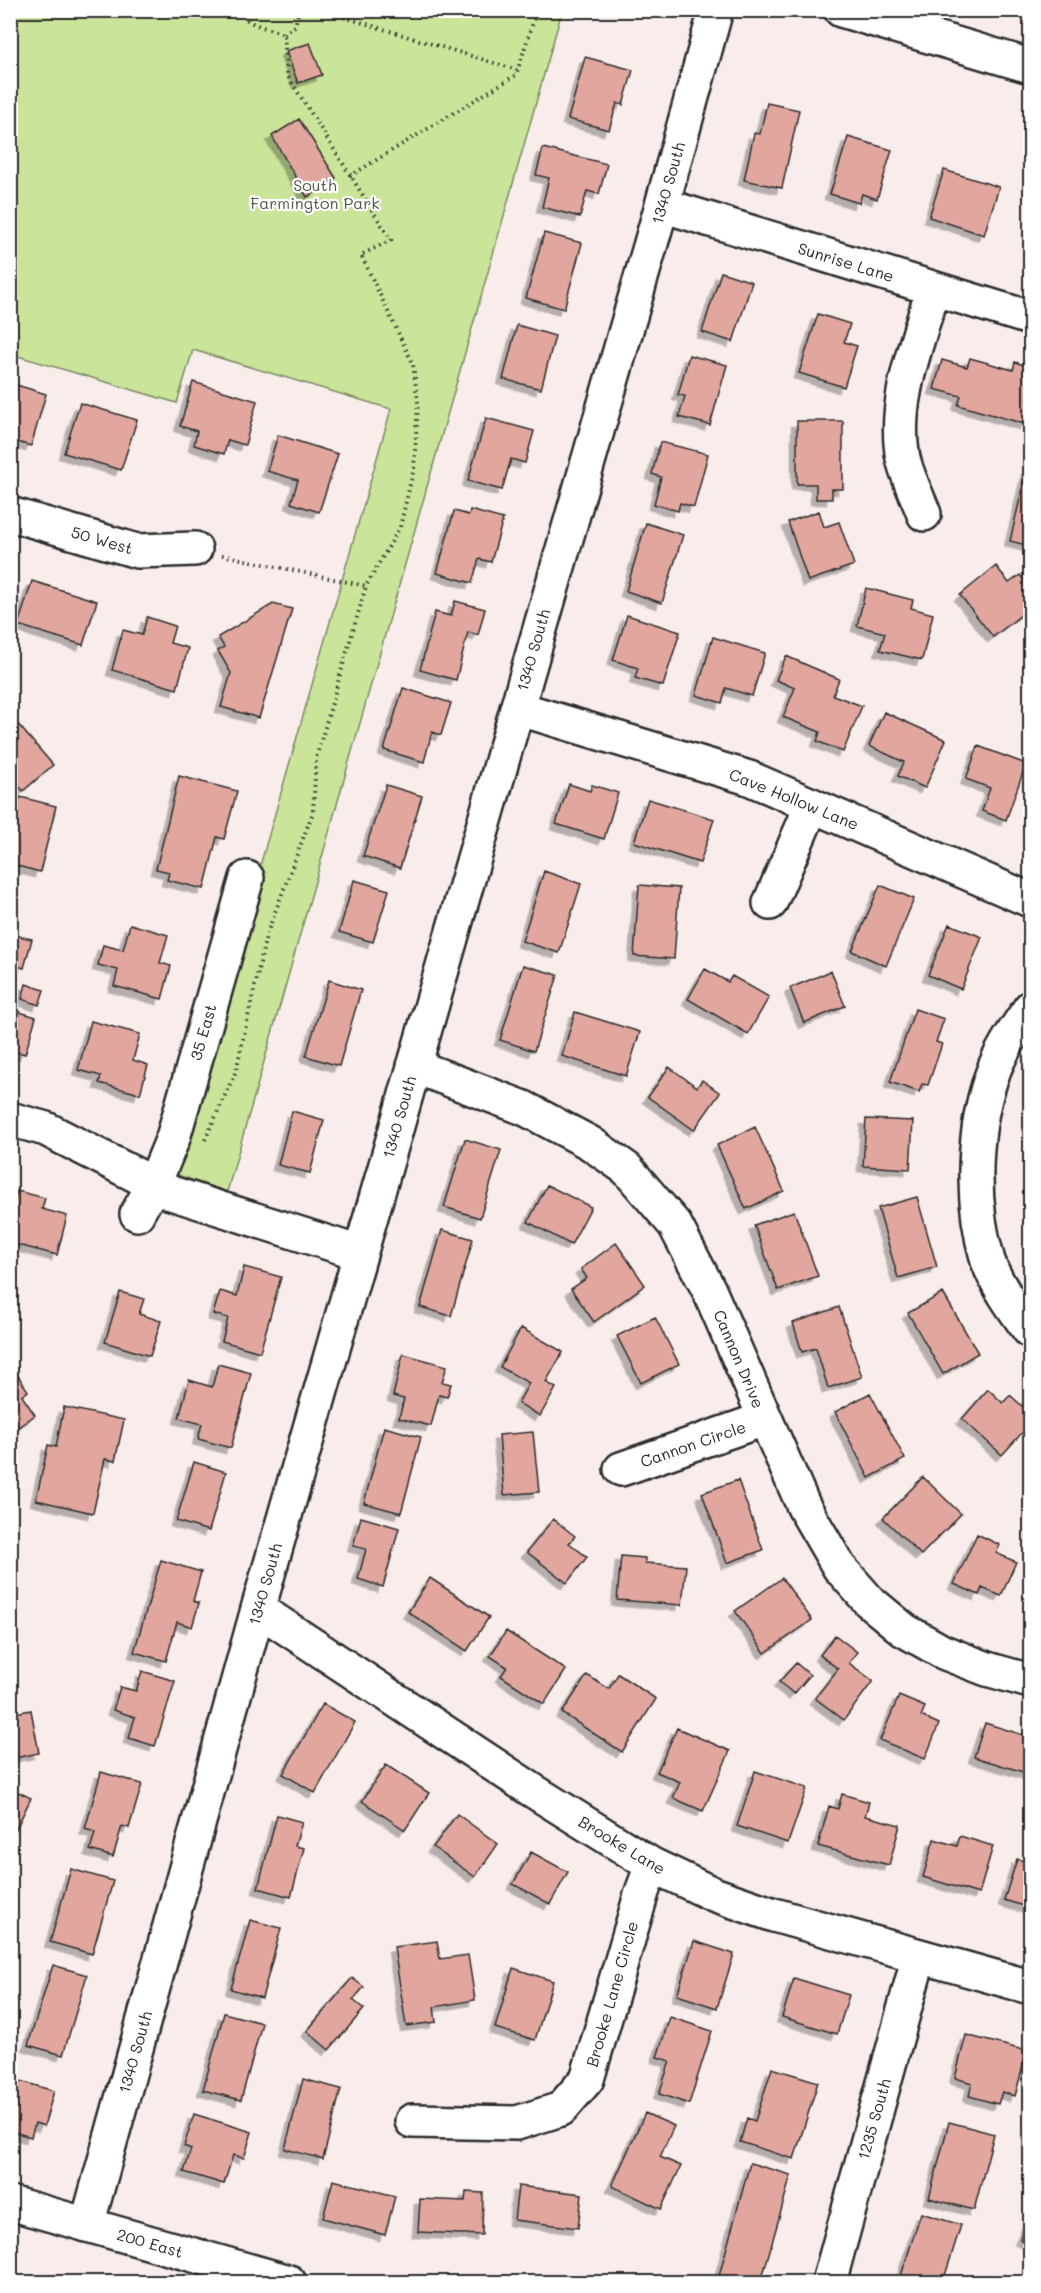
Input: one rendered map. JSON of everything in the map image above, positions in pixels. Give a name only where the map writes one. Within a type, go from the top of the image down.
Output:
[{"type":"street","name":"1340 South","points":[[87,2225],[258,1610],[716,10]]},
{"type":"street","points":[[841,10],[1030,66]]},
{"type":"street","name":"Sunrise Lane","points":[[662,205],[1030,318]]},
{"type":"street","points":[[924,514],[902,455],[899,422],[903,391],[933,289]]},
{"type":"street","name":"50 West","points":[[10,514],[137,551],[195,549]]},
{"type":"street","name":"Cave Hollow Lane","points":[[517,708],[749,778],[1030,900]]},
{"type":"street","points":[[770,903],[812,805]]},
{"type":"street","name":"35 East","points":[[136,1214],[154,1184],[173,1138],[247,878]]},
{"type":"street","points":[[1030,1008],[1012,1034],[995,1067],[979,1122],[976,1183],[981,1227],[989,1263],[1010,1304],[1030,1331]]},
{"type":"street","name":"Cannon Drive","points":[[414,1066],[524,1108],[590,1143],[627,1169],[675,1225],[709,1290],[804,1507],[839,1567],[869,1601],[904,1630],[943,1652],[987,1669],[1030,1681]]},
{"type":"street","points":[[10,1119],[46,1129],[171,1193],[360,1253]]},
{"type":"street","name":"Cannon Circle","points":[[621,1468],[764,1419]]},
{"type":"street","name":"Brooke Lane","points":[[258,1610],[532,1790],[652,1865],[713,1894],[774,1915],[1030,1987]]},
{"type":"street","name":"Brooke Lane Circle","points":[[412,2121],[517,2123],[561,2109],[587,2079],[652,1865]]},
{"type":"street","name":"1235 South","points":[[829,2283],[919,1956]]},
{"type":"street","name":"200 East","points":[[10,2203],[289,2283]]},
{"type":"path","points":[[244,10],[245,18],[252,23],[284,34]]},
{"type":"path","points":[[284,34],[295,26],[299,10]]},
{"type":"path","points":[[321,10],[517,69]]},
{"type":"path","points":[[350,176],[516,75],[537,10]]},
{"type":"path","points":[[204,1142],[236,1071],[266,936],[313,812],[316,758],[366,586],[400,527],[414,468],[418,403],[413,364],[361,255],[391,240],[286,75],[284,34]]},
{"type":"path","points":[[195,549],[366,586]]},
{"type":"green space","name":"South Farmington Park","points":[[10,11],[562,11],[227,1192],[172,1173],[391,409],[193,350],[177,403],[11,354]]},
{"type":"building","points":[[310,43],[322,75],[298,83],[286,51]]},
{"type":"building","points":[[585,57],[633,70],[623,105],[617,103],[609,130],[568,119]]},
{"type":"building","points":[[767,103],[799,110],[782,188],[744,180],[754,133],[760,134]]},
{"type":"building","points":[[299,119],[336,178],[307,197],[272,136]]},
{"type":"building","points":[[848,137],[892,150],[877,199],[862,194],[859,203],[830,194]]},
{"type":"building","points":[[543,148],[607,164],[599,194],[587,191],[580,217],[542,207],[549,178],[536,175]]},
{"type":"building","points":[[944,170],[999,187],[984,235],[929,217]]},
{"type":"building","points":[[544,233],[582,243],[564,309],[526,298]]},
{"type":"building","points":[[721,272],[752,282],[733,342],[702,332]]},
{"type":"building","points":[[818,314],[850,324],[844,342],[857,346],[844,387],[799,373]]},
{"type":"building","points":[[517,325],[555,336],[541,389],[503,379]]},
{"type":"building","points":[[689,355],[727,365],[710,425],[679,417],[685,396],[678,395]]},
{"type":"building","points":[[970,358],[1013,370],[1015,362],[1030,367],[1030,404],[1025,424],[958,405],[961,396],[934,389],[942,360],[967,367]]},
{"type":"building","points":[[193,382],[257,401],[245,445],[228,440],[224,454],[194,445],[197,431],[180,426]]},
{"type":"building","points":[[10,383],[46,394],[31,446],[10,440]]},
{"type":"building","points":[[80,403],[137,420],[121,470],[64,453]]},
{"type":"building","points":[[486,418],[534,431],[525,463],[511,459],[502,490],[468,481]]},
{"type":"building","points":[[797,421],[843,421],[843,489],[832,489],[832,499],[816,499],[816,484],[797,484]]},
{"type":"building","points":[[278,435],[338,454],[319,512],[291,503],[298,480],[267,471]]},
{"type":"building","points":[[660,442],[708,454],[694,507],[680,503],[678,511],[654,504],[661,477],[652,474]]},
{"type":"building","points":[[1027,469],[1030,469],[1030,546],[1010,541]]},
{"type":"building","points":[[470,510],[503,519],[491,562],[479,559],[472,583],[437,573],[454,511],[469,515]]},
{"type":"building","points":[[819,511],[824,527],[839,522],[854,565],[808,581],[788,522]]},
{"type":"building","points":[[646,523],[683,535],[662,603],[626,591]]},
{"type":"building","points":[[996,566],[1009,583],[1020,575],[1030,588],[1030,608],[993,637],[960,595]]},
{"type":"building","points":[[32,581],[97,601],[83,645],[18,625]]},
{"type":"building","points":[[866,588],[913,600],[911,608],[933,614],[922,660],[880,650],[885,633],[857,626]]},
{"type":"building","points":[[455,601],[485,609],[478,635],[468,632],[456,680],[420,670],[435,612],[451,616]]},
{"type":"building","points":[[273,604],[292,609],[259,718],[221,707],[231,673],[218,651],[224,647],[218,637]]},
{"type":"building","points":[[627,615],[680,632],[663,686],[635,678],[638,668],[613,660]]},
{"type":"building","points":[[147,617],[175,626],[170,643],[188,648],[177,689],[112,670],[123,630],[142,635]]},
{"type":"building","points":[[713,637],[765,653],[752,696],[726,688],[722,703],[696,695]]},
{"type":"building","points":[[786,656],[839,679],[833,695],[862,706],[843,752],[817,741],[820,732],[783,717],[795,688],[776,680]]},
{"type":"building","points":[[403,688],[451,703],[441,735],[432,732],[424,762],[384,750]]},
{"type":"building","points":[[884,712],[946,740],[925,788],[898,776],[904,762],[869,746]]},
{"type":"building","points":[[10,715],[53,765],[23,791],[10,776]]},
{"type":"building","points":[[978,746],[1026,764],[1006,820],[982,811],[990,788],[966,779]]},
{"type":"building","points":[[179,776],[237,791],[224,839],[217,837],[204,889],[167,880],[169,872],[156,869]]},
{"type":"building","points":[[569,784],[590,791],[592,785],[618,793],[604,839],[556,824]]},
{"type":"building","points":[[386,785],[422,796],[400,868],[363,856]]},
{"type":"building","points":[[20,797],[56,806],[40,872],[10,864],[10,835]]},
{"type":"building","points":[[648,799],[714,819],[700,863],[634,842]]},
{"type":"building","points":[[544,871],[581,884],[559,953],[522,941]]},
{"type":"building","points":[[354,880],[389,890],[373,942],[339,932]]},
{"type":"building","points":[[639,885],[679,888],[674,959],[634,956]]},
{"type":"building","points":[[880,885],[914,899],[886,966],[852,951]]},
{"type":"building","points":[[130,924],[168,935],[160,963],[171,966],[162,999],[114,986],[118,970],[98,965],[103,945],[123,950]]},
{"type":"building","points":[[949,924],[982,937],[961,989],[928,975]]},
{"type":"building","points":[[10,934],[32,939],[24,968],[10,964]]},
{"type":"building","points":[[523,965],[558,975],[534,1051],[500,1040]]},
{"type":"building","points":[[705,969],[728,982],[732,976],[769,997],[748,1034],[688,999]]},
{"type":"building","points":[[831,971],[845,1006],[804,1023],[790,988]]},
{"type":"building","points":[[329,980],[361,990],[339,1066],[306,1056]]},
{"type":"building","points":[[26,984],[44,990],[39,1005],[22,999]]},
{"type":"building","points":[[10,1009],[36,1017],[25,1054],[10,1050]]},
{"type":"building","points":[[915,1009],[944,1019],[936,1042],[942,1044],[928,1085],[922,1084],[919,1092],[890,1082]]},
{"type":"building","points":[[575,1012],[640,1032],[626,1076],[562,1056]]},
{"type":"building","points":[[91,1021],[140,1034],[133,1060],[148,1065],[140,1094],[99,1083],[101,1076],[78,1070]]},
{"type":"building","points":[[669,1067],[697,1087],[702,1080],[720,1093],[694,1130],[648,1097]]},
{"type":"building","points":[[292,1111],[324,1120],[310,1173],[278,1165]]},
{"type":"building","points":[[866,1119],[913,1121],[910,1169],[863,1166]]},
{"type":"building","points":[[755,1127],[784,1191],[746,1209],[717,1145]]},
{"type":"building","points":[[465,1139],[501,1150],[480,1218],[444,1207]]},
{"type":"building","points":[[547,1185],[591,1207],[571,1245],[528,1222]]},
{"type":"building","points":[[17,1191],[45,1198],[42,1209],[67,1216],[57,1255],[10,1243],[10,1218]]},
{"type":"building","points":[[917,1197],[937,1267],[898,1278],[878,1208]]},
{"type":"building","points":[[794,1211],[818,1276],[778,1290],[754,1225]]},
{"type":"building","points":[[442,1230],[473,1239],[451,1316],[420,1307]]},
{"type":"building","points":[[616,1243],[645,1285],[594,1322],[571,1289],[587,1278],[581,1269]]},
{"type":"building","points":[[244,1267],[281,1277],[260,1352],[222,1341],[228,1318],[213,1314],[220,1291],[237,1296]]},
{"type":"building","points":[[120,1292],[144,1299],[139,1314],[161,1321],[150,1356],[105,1342]]},
{"type":"building","points":[[943,1293],[978,1353],[943,1374],[908,1313]]},
{"type":"building","points":[[839,1307],[862,1377],[828,1388],[816,1348],[802,1352],[793,1323]]},
{"type":"building","points":[[655,1317],[679,1364],[641,1383],[617,1336]]},
{"type":"building","points":[[521,1328],[563,1352],[546,1382],[556,1388],[540,1416],[518,1403],[529,1383],[500,1367]]},
{"type":"building","points":[[403,1354],[447,1366],[442,1382],[451,1384],[447,1397],[439,1395],[431,1426],[399,1418],[404,1399],[393,1396]]},
{"type":"building","points":[[218,1364],[251,1373],[231,1448],[198,1439],[202,1424],[179,1418],[189,1380],[212,1387]]},
{"type":"building","points":[[11,1365],[28,1391],[22,1396],[35,1415],[10,1433]]},
{"type":"building","points":[[988,1389],[1003,1403],[1010,1395],[1030,1413],[1030,1424],[1002,1455],[962,1419]]},
{"type":"building","points":[[870,1393],[905,1459],[869,1478],[835,1412]]},
{"type":"building","points":[[64,1407],[124,1420],[115,1461],[105,1459],[93,1513],[36,1500],[48,1445],[56,1447]]},
{"type":"building","points":[[384,1427],[421,1437],[401,1513],[364,1503]]},
{"type":"building","points":[[533,1432],[539,1492],[504,1495],[499,1435]]},
{"type":"building","points":[[194,1462],[226,1472],[209,1531],[176,1521]]},
{"type":"building","points":[[923,1477],[961,1514],[921,1555],[883,1518]]},
{"type":"building","points":[[738,1480],[763,1550],[727,1563],[702,1493]]},
{"type":"building","points":[[361,1517],[399,1528],[383,1587],[358,1579],[366,1549],[353,1546]]},
{"type":"building","points":[[553,1519],[575,1536],[569,1543],[587,1557],[567,1583],[527,1552]]},
{"type":"building","points":[[977,1534],[1000,1545],[996,1553],[1016,1562],[1001,1596],[982,1588],[979,1595],[954,1584]]},
{"type":"building","points":[[621,1556],[645,1558],[645,1563],[686,1566],[682,1605],[617,1600]]},
{"type":"building","points":[[161,1560],[201,1572],[193,1601],[199,1603],[192,1627],[177,1622],[166,1661],[134,1652]]},
{"type":"building","points":[[430,1578],[489,1617],[467,1651],[408,1612]]},
{"type":"building","points":[[782,1578],[812,1620],[765,1653],[735,1611]]},
{"type":"building","points":[[506,1631],[566,1670],[544,1704],[501,1676],[507,1667],[490,1656]]},
{"type":"building","points":[[835,1635],[857,1652],[849,1663],[873,1681],[844,1720],[815,1698],[838,1669],[820,1655]]},
{"type":"building","points":[[796,1663],[810,1675],[794,1694],[779,1682]]},
{"type":"building","points":[[142,1671],[175,1681],[155,1746],[129,1738],[135,1717],[113,1710],[120,1687],[136,1691]]},
{"type":"building","points":[[618,1674],[656,1699],[622,1752],[562,1713],[587,1675],[609,1689]]},
{"type":"building","points":[[899,1696],[925,1707],[921,1716],[939,1724],[925,1759],[880,1740]]},
{"type":"building","points":[[323,1704],[355,1722],[315,1793],[283,1774]]},
{"type":"building","points":[[31,1710],[39,1753],[10,1759],[10,1714]]},
{"type":"building","points":[[985,1723],[1030,1737],[1030,1774],[974,1757]]},
{"type":"building","points":[[677,1728],[730,1751],[703,1811],[673,1798],[680,1782],[657,1772]]},
{"type":"building","points":[[386,1765],[429,1793],[405,1830],[362,1801]]},
{"type":"building","points":[[755,1771],[807,1788],[788,1843],[737,1826]]},
{"type":"building","points":[[101,1772],[142,1784],[129,1828],[122,1826],[113,1857],[90,1850],[95,1832],[85,1829]]},
{"type":"building","points":[[10,1788],[31,1798],[11,1839],[10,1839]]},
{"type":"building","points":[[842,1794],[869,1802],[865,1816],[900,1825],[889,1865],[818,1846],[829,1806],[838,1809]]},
{"type":"building","points":[[457,1814],[498,1844],[475,1877],[433,1847]]},
{"type":"building","points":[[277,1815],[302,1822],[295,1846],[304,1848],[291,1897],[258,1888]]},
{"type":"building","points":[[960,1836],[993,1846],[979,1894],[923,1877],[934,1839],[957,1846]]},
{"type":"building","points":[[531,1852],[568,1872],[550,1904],[513,1884]]},
{"type":"building","points":[[1017,1859],[1030,1863],[1030,1908],[1004,1900]]},
{"type":"building","points":[[71,1869],[113,1881],[92,1954],[50,1942]]},
{"type":"building","points":[[250,1920],[281,1928],[262,1998],[231,1989]]},
{"type":"building","points":[[437,1941],[440,1959],[468,1955],[475,2000],[434,2007],[436,2022],[406,2026],[394,1947]]},
{"type":"building","points":[[694,1941],[734,1954],[717,2008],[677,1995]]},
{"type":"building","points":[[53,1965],[87,1975],[63,2055],[28,2045]]},
{"type":"building","points":[[513,1968],[553,1981],[535,2040],[495,2028]]},
{"type":"building","points":[[352,1978],[364,1987],[353,2000],[364,2009],[329,2050],[307,2031]]},
{"type":"building","points":[[794,1978],[849,1995],[837,2034],[782,2017]]},
{"type":"building","points":[[224,2013],[262,2023],[241,2100],[203,2090]]},
{"type":"building","points":[[670,2017],[712,2031],[689,2104],[659,2094],[670,2061],[657,2057]]},
{"type":"building","points":[[966,2035],[1027,2051],[1015,2096],[1002,2092],[998,2104],[969,2096],[972,2083],[955,2078]]},
{"type":"building","points":[[772,2068],[818,2082],[794,2159],[740,2142],[747,2118],[755,2121]]},
{"type":"building","points":[[10,2078],[54,2091],[44,2126],[35,2123],[31,2137],[10,2131]]},
{"type":"building","points":[[303,2079],[341,2089],[323,2159],[285,2149]]},
{"type":"building","points":[[645,2113],[674,2126],[660,2157],[681,2166],[661,2209],[612,2186]]},
{"type":"building","points":[[194,2114],[252,2132],[244,2158],[233,2155],[224,2184],[184,2172],[191,2149],[184,2146]]},
{"type":"building","points":[[949,2122],[994,2134],[974,2210],[929,2198]]},
{"type":"building","points":[[750,2163],[791,2175],[761,2282],[742,2282],[719,2276]]},
{"type":"building","points":[[333,2180],[395,2196],[385,2235],[323,2218]]},
{"type":"building","points":[[518,2186],[582,2194],[578,2228],[514,2220]]},
{"type":"building","points":[[466,2192],[483,2193],[482,2235],[418,2232],[420,2199],[465,2201]]},
{"type":"building","points":[[921,2213],[961,2225],[943,2282],[899,2282]]},
{"type":"building","points":[[1030,2218],[1030,2244],[1020,2239]]}]
